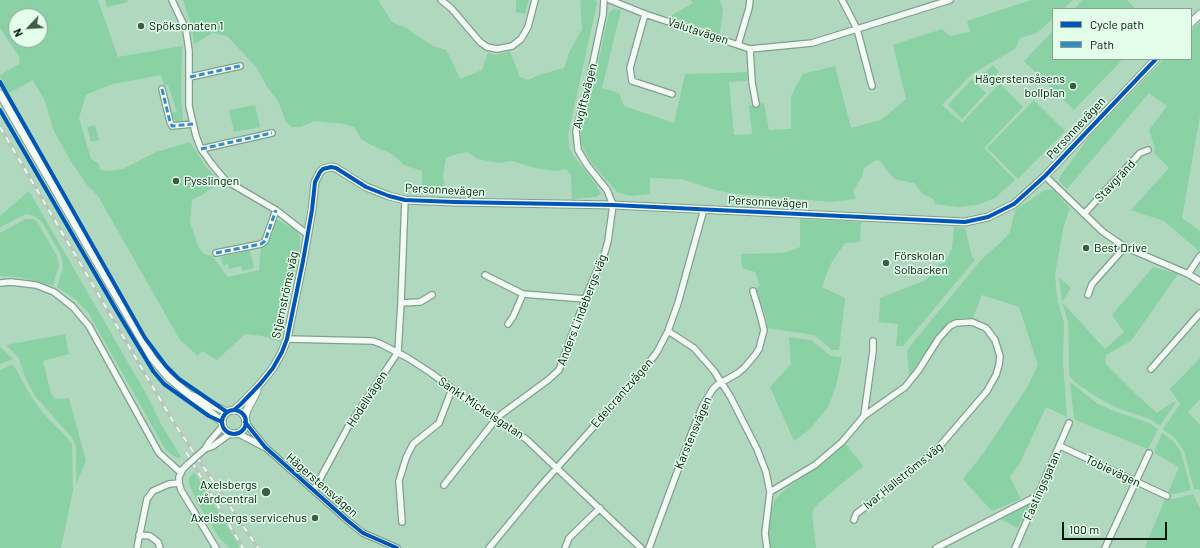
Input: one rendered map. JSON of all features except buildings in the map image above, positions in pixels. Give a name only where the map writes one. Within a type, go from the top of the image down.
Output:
[{"type":"street","points":[[172,0],[186,30],[189,51],[189,106],[201,149],[225,180],[276,210],[308,235]]},
{"type":"street","points":[[441,0],[451,8],[480,42],[487,47],[497,49],[512,46],[521,39],[528,27],[535,0]]},
{"type":"street","name":"Avgiftsvägen","points":[[604,0],[603,14],[587,91],[576,130],[576,140],[578,150],[587,165],[607,190],[613,205]]},
{"type":"street","name":"Valutavägen","points":[[610,0],[645,14],[750,49],[812,43],[950,0]]},
{"type":"street","points":[[738,45],[750,0]]},
{"type":"street","points":[[842,0],[857,29],[872,86]]},
{"type":"street","points":[[645,14],[630,68],[632,81],[672,94]]},
{"type":"street","points":[[1192,22],[1200,14]]},
{"type":"street","points":[[750,49],[752,82],[756,104]]},
{"type":"street","name":"Personnevägen","points":[[323,169],[331,167],[336,168],[366,187],[389,196],[405,200],[613,205],[965,222],[988,217],[1014,204],[1045,176],[1155,60]]},
{"type":"street","points":[[190,77],[240,66]]},
{"type":"street","points":[[162,89],[172,126],[193,124]]},
{"type":"street","points":[[0,94],[143,344],[157,365],[166,375],[223,424],[226,431],[234,433]]},
{"type":"street","points":[[201,149],[272,133]]},
{"type":"street","name":"Stavgränd","points":[[1084,214],[1140,153],[1148,150]]},
{"type":"street","name":"Stjernströms väg","points":[[230,411],[245,400],[261,383],[278,360],[287,339],[308,235],[315,182],[323,169]]},
{"type":"street","points":[[1045,176],[1103,232],[1125,247],[1188,274],[1200,281]]},
{"type":"street","points":[[398,352],[405,200]]},
{"type":"street","name":"Anders Lindebergs väg","points":[[444,485],[496,419],[559,370],[585,299],[605,252],[613,205]]},
{"type":"street","name":"Edelcrantzvägen","points":[[489,548],[649,364],[668,331],[683,288],[704,209]]},
{"type":"street","points":[[216,253],[260,244],[265,241],[276,210]]},
{"type":"street","points":[[1088,295],[1092,284],[1125,247]]},
{"type":"street","points":[[1188,274],[1200,256]]},
{"type":"street","points":[[484,275],[523,294],[585,299]]},
{"type":"street","points":[[0,283],[11,282],[36,285],[54,292],[73,307],[89,326],[159,452],[180,472]]},
{"type":"street","name":"Karstensvägen","points":[[649,548],[697,418],[713,389],[738,373],[749,363],[755,355],[761,342],[764,330],[753,291]]},
{"type":"street","points":[[508,324],[513,317],[523,294]]},
{"type":"street","points":[[401,303],[420,302],[432,295]]},
{"type":"street","points":[[1151,369],[1200,313]]},
{"type":"street","name":"Ivar Hallströms väg","points":[[770,492],[799,476],[815,465],[842,442],[864,416],[905,387],[918,371],[939,338],[950,326],[956,323],[972,322],[986,328],[996,340],[1000,356],[996,375],[988,391],[933,452],[856,514],[854,520]]},
{"type":"street","points":[[668,331],[694,348],[706,360],[722,382],[757,449],[766,472],[770,492],[766,523],[767,548]]},
{"type":"street","name":"Sankt Mickelsgatan","points":[[287,339],[373,341],[398,352],[418,364],[526,439],[558,467],[641,548]]},
{"type":"street","points":[[864,416],[873,351],[872,341]]},
{"type":"street","name":"Hodellvägen","points":[[314,490],[352,421],[398,352]]},
{"type":"street","name":"Stjernströms väg","points":[[245,420],[247,410],[261,383]]},
{"type":"street","points":[[402,522],[399,481],[406,458],[413,444],[438,423],[452,389]]},
{"type":"street","points":[[191,395],[230,411],[240,412],[245,420],[242,430],[205,449]]},
{"type":"street","points":[[216,548],[181,490],[179,483],[180,472],[205,449],[223,424],[224,416],[230,411]]},
{"type":"street","name":"Hägerstensvägen","points":[[245,420],[265,447],[363,533],[397,548]]},
{"type":"street","name":"Fastingsgatan","points":[[1015,548],[1069,423]]},
{"type":"street","name":"Hägerstensvägen","points":[[234,433],[265,447]]},
{"type":"street","name":"Tobievägen","points":[[1060,446],[1167,496]]},
{"type":"street","points":[[1105,548],[1148,453]]},
{"type":"street","points":[[137,548],[147,499],[153,491],[169,484],[179,483]]},
{"type":"street","points":[[936,548],[1037,495]]},
{"type":"street","points":[[565,548],[569,538],[600,508]]},
{"type":"street","points":[[139,535],[150,536],[158,542],[160,548]]},
{"type":"green space","points":[[0,0],[98,0],[118,57],[182,46],[181,98],[183,122],[177,123],[173,118],[171,113],[177,112],[168,85],[164,85],[161,75],[113,84],[97,90],[86,95],[79,118],[91,159],[99,164],[100,170],[108,171],[123,169],[156,152],[190,142],[205,166],[220,182],[202,195],[192,200],[190,222],[198,246],[204,254],[212,256],[228,277],[259,270],[261,247],[267,243],[276,219],[296,230],[300,237],[300,245],[280,342],[263,336],[245,334],[217,360],[202,351],[198,356],[180,340],[98,196],[87,185],[70,160],[53,129],[45,101],[33,80],[9,93],[0,77],[0,75],[19,64],[20,58],[13,48],[48,48],[48,8],[8,8],[8,40],[0,28]]},
{"type":"green space","points":[[105,0],[127,0],[128,2],[107,7]]},
{"type":"green space","points":[[183,0],[378,0],[392,22],[406,28],[433,46],[446,50],[460,79],[482,70],[488,53],[496,55],[510,51],[520,77],[528,80],[542,74],[564,68],[569,53],[582,29],[580,0],[596,0],[597,3],[568,135],[569,147],[573,155],[597,186],[601,194],[596,197],[572,199],[571,175],[566,169],[555,171],[535,168],[512,161],[499,163],[477,159],[468,152],[446,158],[443,176],[446,194],[422,194],[422,171],[404,165],[392,154],[361,139],[354,127],[344,124],[314,121],[301,127],[292,127],[286,122],[278,101],[267,87],[257,68],[227,36],[213,33],[194,44],[192,28]]},
{"type":"green space","points":[[516,0],[529,0],[525,14],[516,12]]},
{"type":"green space","points":[[691,0],[720,0],[723,9],[720,34],[670,16],[693,3]]},
{"type":"green space","points":[[1031,0],[1073,0],[1064,8],[1052,8],[1052,19],[1037,33],[1020,38],[1016,48],[972,74],[942,105],[962,123],[1000,83],[1023,107],[984,148],[1015,180],[995,198],[977,205],[958,207],[935,204],[933,199],[923,194],[914,183],[894,179],[879,160],[874,161],[864,168],[862,177],[853,191],[856,199],[831,202],[729,193],[681,179],[650,178],[650,194],[631,196],[617,192],[591,162],[583,148],[580,133],[582,121],[592,92],[609,13],[614,9],[621,10],[602,88],[619,93],[624,106],[674,123],[685,74],[747,72],[747,81],[729,82],[734,135],[752,134],[749,106],[764,103],[769,130],[791,129],[791,96],[803,74],[835,66],[851,128],[881,120],[906,99],[893,45],[942,29],[950,36],[970,32],[967,21]]},
{"type":"green space","points":[[1082,0],[1127,0],[1135,8],[1075,8]]},
{"type":"green space","points":[[1200,22],[1200,116],[1182,218],[1200,231],[1200,252],[1164,221],[1131,210],[1169,168],[1154,153],[1155,148],[1149,130],[1167,106],[1149,93],[1067,189],[1059,181],[1061,175],[1093,132],[1163,60],[1192,60],[1192,30]]},
{"type":"green space","name":"Hägerstensåsens bollplan","points":[[1052,32],[1052,60],[1122,60],[1074,110],[1024,61]]},
{"type":"green space","points":[[993,65],[999,72],[987,83],[981,76]]},
{"type":"green space","points":[[972,79],[986,93],[962,119],[948,105]]},
{"type":"green space","points":[[1034,100],[1065,131],[1018,179],[987,148]]},
{"type":"green space","points":[[255,105],[260,127],[234,132],[229,110]]},
{"type":"green space","points":[[95,125],[99,140],[91,142],[87,127]]},
{"type":"green space","points":[[1045,190],[1053,190],[1070,208],[1064,225],[1055,274],[1057,298],[1064,323],[1063,362],[1067,417],[1046,407],[1020,463],[1010,477],[1021,499],[992,511],[963,479],[985,451],[1026,389],[1038,365],[1019,307],[982,295],[973,318],[962,318],[954,321],[942,329],[909,376],[907,350],[981,260],[1010,232],[1015,210]]},
{"type":"green space","points":[[29,191],[181,457],[178,458],[170,454],[164,447],[88,312],[75,299],[57,287],[63,268],[61,255],[42,222],[34,216],[26,214],[0,227],[0,216]]},
{"type":"green space","points":[[26,219],[34,219],[57,256],[59,266],[53,286],[19,277],[0,276],[0,233]]},
{"type":"green space","points":[[800,219],[861,222],[860,242],[845,243],[830,265],[822,287],[845,298],[839,350],[832,350],[814,335],[767,328],[766,317],[756,288],[760,286],[755,272],[742,268],[741,254],[784,253],[800,247]]},
{"type":"green space","points":[[954,227],[965,228],[972,256],[975,260],[903,346],[896,346],[898,324],[879,322],[880,298],[926,280],[938,265],[945,262],[952,249]]},
{"type":"green space","points":[[250,250],[254,268],[243,271],[241,266],[229,269],[228,264],[223,265],[221,257]]},
{"type":"green space","points":[[1153,267],[1178,274],[1131,341],[1106,355],[1105,363],[1157,413],[1173,402],[1176,402],[1160,426],[1150,419],[1117,408],[1100,399],[1071,378],[1069,374],[1068,322],[1062,302],[1105,349],[1124,332],[1112,315]]},
{"type":"green space","points":[[1059,277],[1071,288],[1062,302]]},
{"type":"green space","points":[[65,334],[69,354],[43,361],[51,394],[55,399],[69,398],[86,461],[76,484],[76,448],[73,439],[35,396],[26,380],[19,358],[6,345]]},
{"type":"green space","points":[[789,337],[811,340],[831,356],[842,357],[836,386],[828,407],[810,429],[794,441],[770,387],[791,364]]},
{"type":"green space","points":[[0,347],[13,359],[0,364]]},
{"type":"green space","points":[[1200,358],[1200,399],[1188,412],[1200,425],[1200,490],[1194,489],[1184,451],[1176,439],[1163,429],[1180,404],[1170,389]]},
{"type":"green space","points":[[11,365],[14,366],[32,398],[48,419],[66,436],[72,444],[73,490],[61,548],[0,548],[0,370]]},
{"type":"green space","points":[[1070,382],[1098,404],[1149,423],[1158,429],[1148,449],[1078,421],[1074,418]]},
{"type":"green space","points":[[1162,433],[1174,442],[1181,452],[1191,490],[1174,494],[1168,493],[1179,467],[1154,453]]},
{"type":"green space","points":[[845,443],[863,466],[814,508],[812,514],[816,548],[771,548],[768,535],[772,507],[776,498],[788,487],[821,465]]},
{"type":"green space","points":[[194,472],[240,548],[230,548],[220,539],[197,502],[189,484],[189,478]]},
{"type":"green space","points":[[1193,494],[1200,508],[1200,548],[1145,547],[1165,499],[1174,499]]},
{"type":"green space","points":[[1025,504],[1029,505],[1018,528],[998,518]]},
{"type":"railway","points":[[0,127],[174,423],[258,548]]},
{"type":"railway","points":[[186,452],[243,548]]},
{"type":"marked path","points":[[190,77],[240,66]]},
{"type":"marked path","points":[[162,89],[172,126],[193,124]]},
{"type":"marked path","points":[[201,149],[272,133]]},
{"type":"marked path","points":[[216,253],[261,244],[265,241],[276,210]]},
{"type":"cycle path","points":[[234,410],[261,383],[273,368],[287,339],[303,261],[312,210],[315,182],[323,169],[331,167],[336,168],[366,187],[389,196],[405,200],[613,205],[965,222],[988,217],[1014,204],[1045,176],[1155,60]]},
{"type":"cycle path","points":[[0,82],[145,338],[166,366],[179,379],[227,412]]},
{"type":"cycle path","points":[[0,110],[153,371],[164,384],[209,416],[222,422]]},
{"type":"cycle path","points":[[234,410],[242,414],[246,422],[242,430],[234,434],[226,430],[222,422],[226,414],[234,410]]},
{"type":"cycle path","points":[[245,422],[265,447],[348,521],[363,533],[397,548]]},
{"type":"place","name":"Spöksonaten 1","points":[[141,26]]},
{"type":"place","name":"Hägerstensåsens bollplan","points":[[1073,86]]},
{"type":"place","name":"Pysslingen","points":[[176,181]]},
{"type":"place","name":"Best Drive","points":[[1086,248]]},
{"type":"place","name":"Förskolan Solbacken","points":[[886,263]]},
{"type":"place","name":"Axelsbergs vårdcentral","points":[[266,492]]},
{"type":"place","name":"Axelsbergs servicehus","points":[[315,518]]}]
